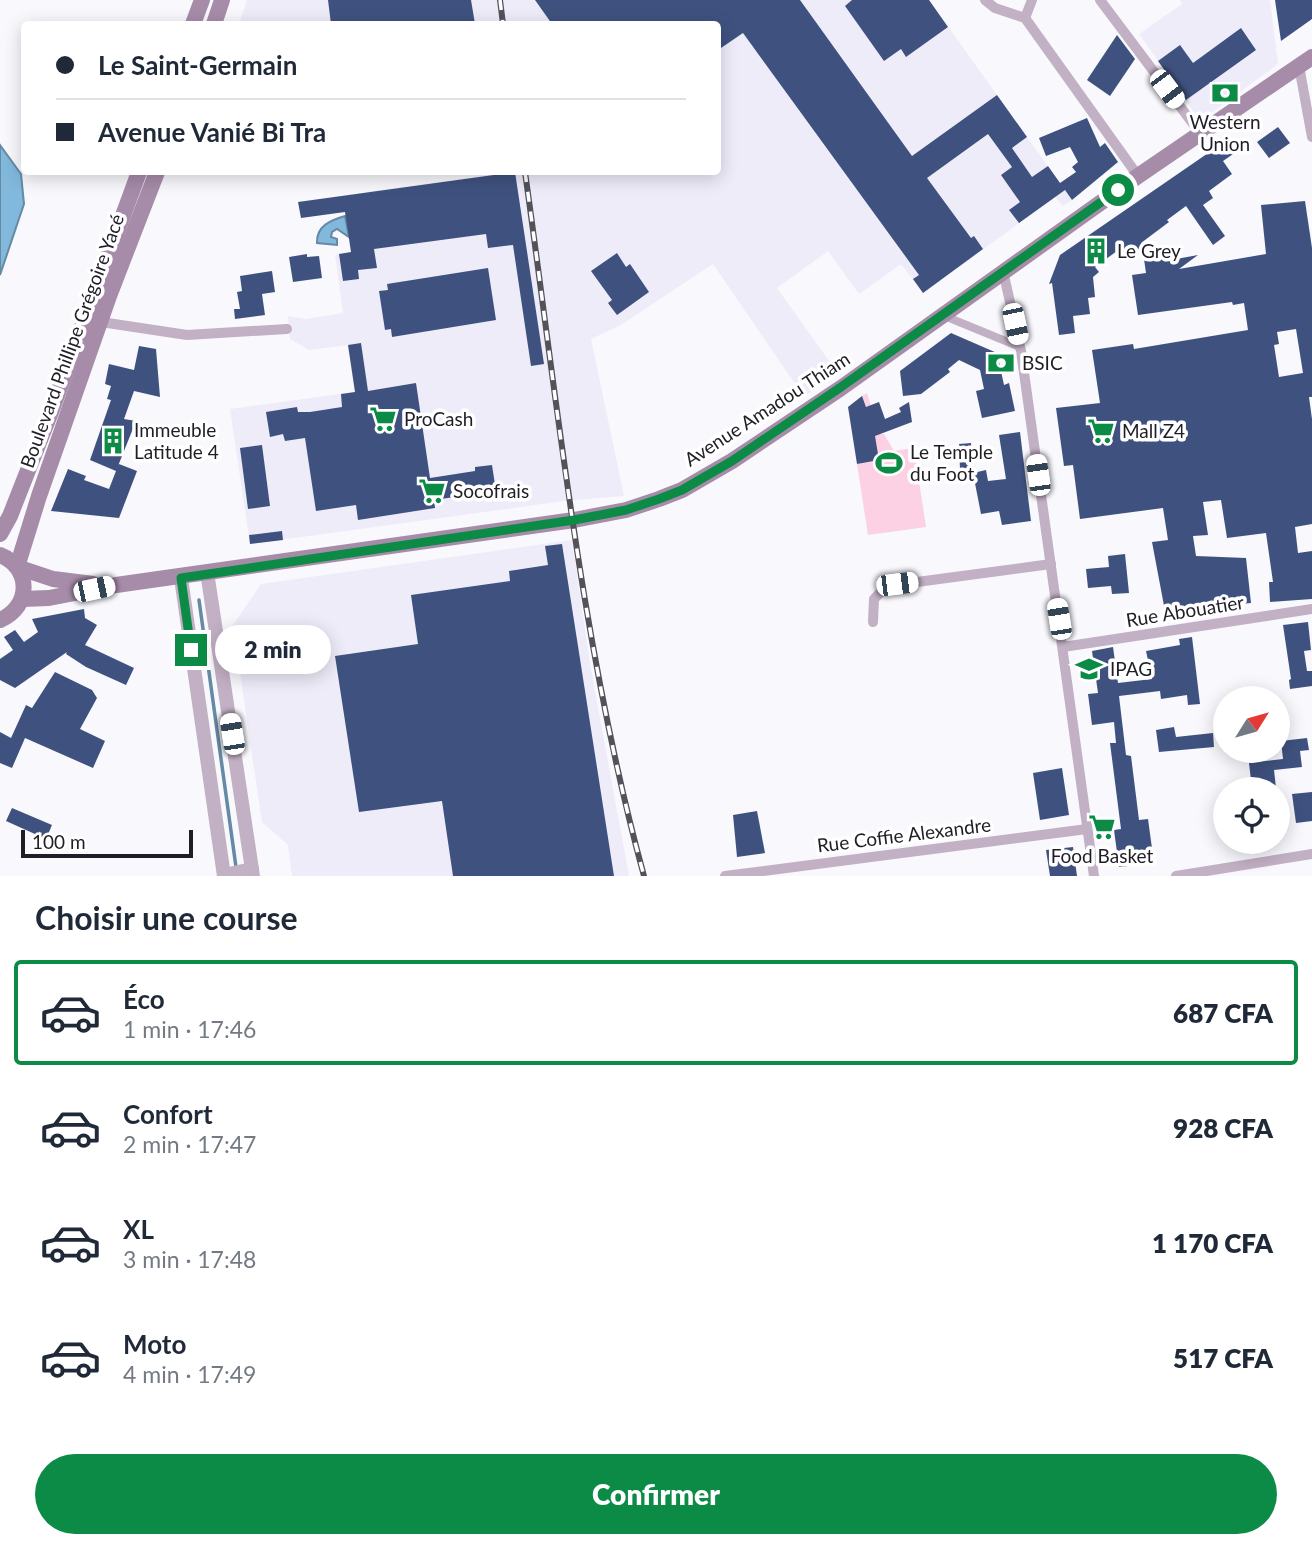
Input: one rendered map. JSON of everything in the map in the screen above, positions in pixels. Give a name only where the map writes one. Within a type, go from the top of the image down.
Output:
[{"type":"main road","points":[[194,21],[202,0]]},
{"type":"main road","points":[[215,21],[222,0]]},
{"type":"main road","name":"Avenue Amadou Thiam","points":[[22,599],[50,598],[116,585],[181,578],[207,572],[574,520],[626,510],[682,490],[738,457],[1305,62]]},
{"type":"main road","name":"Boulevard Phillipe Grégoire Yacé","points":[[0,534],[10,516],[51,412],[138,175]]},
{"type":"main road","name":"Boulevard Phillipe Grégoire Yacé","points":[[18,567],[39,496],[156,175]]},
{"type":"main road","name":"Avenue Amadou Thiam","points":[[0,555],[18,567],[79,583],[116,585]]},
{"type":"main road","points":[[0,620],[14,612],[22,599],[24,582],[18,567]]},
{"type":"street","points":[[985,0],[995,8],[1025,19],[1138,176]]},
{"type":"street","points":[[1025,19],[1032,0]]},
{"type":"street","points":[[1100,0],[1200,133]]},
{"type":"street","points":[[1305,62],[1312,137]]},
{"type":"street","points":[[1003,271],[1020,347],[1094,876]]},
{"type":"street","points":[[942,315],[1020,347]]},
{"type":"street","points":[[101,322],[187,335],[287,329]]},
{"type":"street","points":[[873,622],[874,599],[887,586],[1051,564]]},
{"type":"street","points":[[181,578],[226,875],[250,872],[207,572]]},
{"type":"street","name":"Rue Abouatier","points":[[1063,647],[1312,609]]},
{"type":"street","name":"Rue Coffie Alexandre","points":[[725,876],[1087,829]]},
{"type":"street","points":[[1176,876],[1312,854]]},
{"type":"shaded area","points":[[247,0],[929,0],[1072,200],[1063,206],[1055,197],[923,293],[901,264],[859,294],[828,251],[777,288],[837,372],[804,397],[713,264],[621,325],[591,339],[624,496],[564,501],[250,544],[230,409],[355,392],[348,345],[309,350],[290,339],[288,316],[306,319],[343,313],[335,255],[374,249],[365,192],[489,175],[721,175],[721,21],[240,21]]},
{"type":"shaded area","points":[[1180,0],[1270,0],[1278,64],[1200,121],[1139,34],[1182,4]]},
{"type":"shaded area","name":"Le Temple du Foot","points":[[867,393],[880,434],[884,434],[894,451],[914,448],[926,527],[868,535],[857,464],[878,460],[873,424],[862,396]]},
{"type":"shaded area","points":[[572,540],[590,664],[629,876],[292,876],[288,845],[262,822],[233,625],[261,584]]},
{"type":"water","points":[[0,145],[21,174],[24,204],[0,275]]},
{"type":"water","points":[[345,216],[349,237],[337,229],[332,232],[331,237],[337,239],[337,245],[317,243],[322,228]]},
{"type":"building","points":[[328,0],[471,0],[474,21],[331,21]]},
{"type":"building","points":[[535,0],[800,0],[912,156],[997,95],[1027,137],[1012,148],[1032,177],[1048,166],[1060,183],[1076,172],[1072,167],[1078,162],[1070,147],[1046,156],[1039,138],[1087,118],[1100,147],[1105,143],[1118,162],[1072,200],[1065,190],[1019,223],[1009,210],[1020,202],[1001,175],[1012,167],[988,134],[927,178],[971,238],[974,236],[983,249],[923,293],[913,279],[919,275],[743,33],[721,48],[721,21],[550,21]]},
{"type":"building","points":[[852,0],[929,0],[948,27],[906,57],[901,49],[884,61],[845,6]]},
{"type":"building","points":[[1275,0],[1312,0],[1312,19],[1281,41]]},
{"type":"building","points":[[1241,28],[1256,50],[1186,100],[1158,61],[1180,45],[1193,63]]},
{"type":"building","points":[[1117,35],[1135,59],[1110,96],[1087,80]]},
{"type":"building","points":[[1278,127],[1290,143],[1269,158],[1257,142]]},
{"type":"building","points":[[1230,138],[1239,150],[1223,161],[1232,174],[1209,191],[1213,198],[1203,205],[1225,236],[1213,245],[1186,206],[1124,260],[1117,251],[1095,267],[1099,272],[1093,277],[1095,297],[1088,298],[1090,314],[1073,316],[1075,333],[1059,335],[1052,283],[1049,284],[1060,255]]},
{"type":"building","points":[[493,175],[515,175],[544,364],[531,366],[513,245],[488,248],[486,234],[374,249],[377,268],[358,270],[359,279],[343,281],[339,254],[351,252],[345,212],[301,218],[298,202]]},
{"type":"building","points":[[1305,201],[1312,248],[1312,397],[1309,397],[1312,419],[1312,524],[1295,527],[1298,553],[1312,551],[1312,599],[1270,602],[1269,582],[1273,582],[1266,533],[1227,538],[1221,500],[1203,502],[1208,535],[1193,536],[1196,556],[1246,558],[1251,603],[1165,611],[1152,542],[1168,540],[1163,508],[1080,519],[1073,465],[1064,466],[1056,408],[1100,403],[1092,350],[1133,344],[1134,349],[1248,330],[1244,303],[1233,305],[1232,302],[1138,315],[1132,275],[1146,273],[1144,259],[1170,255],[1171,260],[1198,255],[1179,269],[1266,254],[1261,205]],"holes":[[[1296,329],[1303,373],[1279,377],[1274,345],[1279,344],[1277,332]]]},
{"type":"building","points":[[617,253],[626,267],[630,264],[649,292],[617,315],[608,303],[612,300],[591,271]]},
{"type":"building","points":[[307,254],[307,257],[319,256],[322,278],[293,282],[289,257]]},
{"type":"building","points":[[488,268],[496,320],[392,337],[391,329],[385,330],[379,291],[388,290],[387,284]]},
{"type":"building","points":[[272,271],[275,292],[262,294],[265,315],[235,319],[234,309],[240,309],[237,292],[242,291],[240,276]]},
{"type":"building","points":[[951,333],[997,353],[1004,385],[1009,383],[1015,411],[982,418],[976,391],[984,389],[980,370],[959,360],[948,369],[950,372],[921,394],[903,396],[900,371]]},
{"type":"building","points":[[361,343],[368,391],[416,383],[430,478],[475,471],[475,467],[492,465],[496,491],[434,500],[435,508],[358,520],[356,505],[316,511],[305,438],[285,441],[283,434],[270,437],[266,412],[297,407],[298,412],[310,412],[342,407],[341,394],[355,392],[348,345]]},
{"type":"building","points":[[139,346],[156,349],[160,397],[134,391],[124,419],[136,421],[118,466],[119,464],[137,471],[119,518],[51,511],[68,469],[86,476],[84,480],[109,489],[116,471],[90,460],[111,400],[107,399],[111,386],[105,384],[109,364],[134,370]]},
{"type":"building","points":[[862,396],[866,407],[879,402],[885,419],[901,412],[899,408],[909,402],[912,422],[875,436],[879,460],[857,464],[848,407]]},
{"type":"building","points":[[1020,432],[1031,521],[1002,525],[999,511],[981,514],[973,473],[986,470],[988,481],[1006,479],[999,435]]},
{"type":"building","points":[[971,443],[972,469],[960,469],[959,444]]},
{"type":"building","points":[[262,445],[270,506],[248,509],[240,448]]},
{"type":"building","points":[[282,531],[283,540],[250,544],[249,535]]},
{"type":"building","points":[[562,544],[614,876],[453,876],[442,801],[359,812],[335,656],[418,644],[411,595],[510,581],[509,571],[548,565],[545,546]]},
{"type":"building","points":[[1125,554],[1129,593],[1112,594],[1111,586],[1088,588],[1086,569],[1109,567],[1108,556]]},
{"type":"building","points":[[84,609],[85,618],[97,625],[85,645],[134,668],[126,685],[86,667],[66,654],[67,652],[15,688],[0,680],[0,659],[13,650],[4,637],[15,630],[24,642],[38,632],[32,619]]},
{"type":"building","points":[[1308,622],[1311,650],[1304,651],[1307,671],[1312,671],[1312,686],[1290,689],[1283,625]]},
{"type":"building","points":[[1192,637],[1200,704],[1188,705],[1187,695],[1161,699],[1160,691],[1119,696],[1126,755],[1131,756],[1139,820],[1148,819],[1154,863],[1119,867],[1114,830],[1121,829],[1110,743],[1116,743],[1114,722],[1092,725],[1088,694],[1098,693],[1092,651],[1113,647],[1118,683],[1152,679],[1146,651],[1180,645],[1179,639]]},
{"type":"building","points":[[55,672],[92,690],[97,698],[80,729],[105,741],[93,768],[25,738],[12,768],[0,763],[0,732],[11,738],[26,705],[32,708]]},
{"type":"building","points":[[1174,727],[1176,737],[1213,733],[1213,747],[1159,752],[1156,730]]},
{"type":"building","points":[[1307,738],[1309,750],[1300,751],[1302,767],[1274,770],[1275,777],[1251,777],[1249,763],[1290,763],[1290,740]]},
{"type":"building","points":[[1062,768],[1069,815],[1040,820],[1033,773]]},
{"type":"building","points":[[1312,792],[1312,821],[1296,823],[1292,794]]},
{"type":"building","points":[[12,808],[52,825],[46,839],[6,821]]},
{"type":"building","points":[[757,811],[765,853],[737,857],[733,815]]},
{"type":"building","points":[[1073,847],[1077,876],[1050,876],[1046,850]]},
{"type":"waterway","points":[[199,600],[236,867]]},
{"type":"railway","points":[[500,0],[503,21]]},
{"type":"railway","points":[[525,175],[587,614],[603,702],[644,876]]},
{"type":"place","name":"Western Union","points":[[1225,93]]},
{"type":"place","name":"Le Grey","points":[[1096,251]]},
{"type":"place","name":"BSIC","points":[[1001,363]]},
{"type":"place","name":"ProCash","points":[[383,419]]},
{"type":"place","name":"Mall Z4","points":[[1101,431]]},
{"type":"place","name":"Immeuble Latitude 4","points":[[113,441]]},
{"type":"place","name":"Le Temple du Foot","points":[[889,463]]},
{"type":"place","name":"Socofrais","points":[[432,491]]},
{"type":"place","name":"IPAG","points":[[1089,669]]},
{"type":"place","name":"Food Basket","points":[[1102,827]]},
{"type":"route","points":[[191,650],[181,578],[207,572],[574,520],[626,510],[682,490],[732,461],[841,387],[1118,190]]}]
